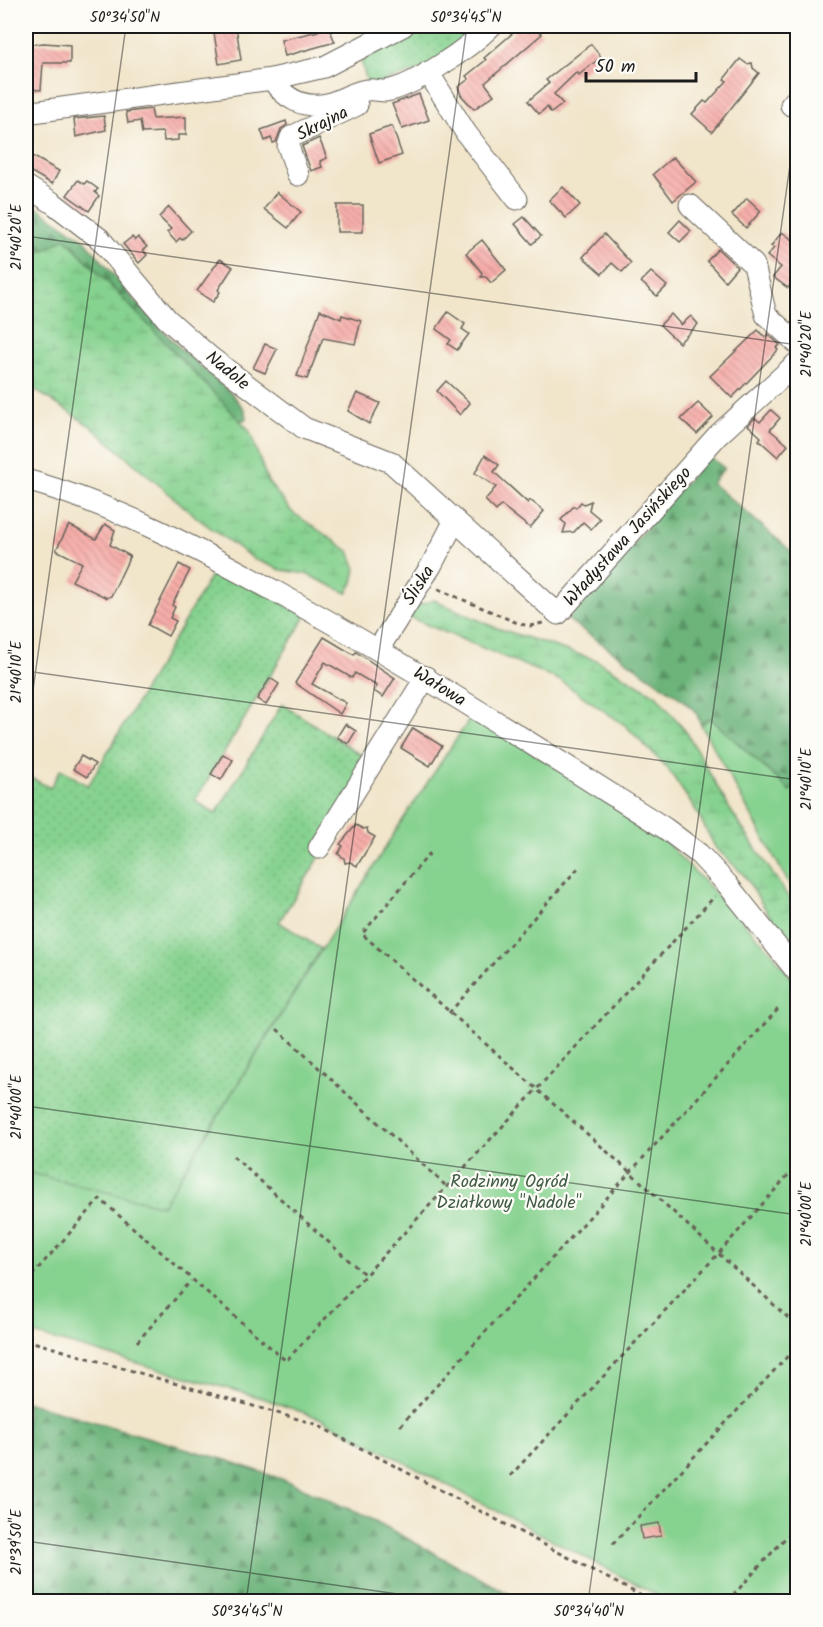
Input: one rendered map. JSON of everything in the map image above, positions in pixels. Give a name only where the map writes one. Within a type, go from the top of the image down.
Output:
[{"type":"street","points":[[26,113],[272,78],[324,67],[403,26]]},
{"type":"street","name":"Skrajna","points":[[298,175],[288,146],[291,138],[428,72],[457,55],[491,26]]},
{"type":"street","points":[[428,72],[466,133],[517,199]]},
{"type":"street","name":"Skrajna","points":[[272,78],[282,94],[302,103],[326,104],[366,90],[387,91]]},
{"type":"street","name":"Nadole","points":[[26,186],[53,203],[100,239],[167,319],[261,397],[304,428],[391,462],[455,520]]},
{"type":"street","points":[[690,205],[754,265],[766,315],[798,344]]},
{"type":"street","name":"Władysława Jasińskiego","points":[[455,520],[558,614],[717,436],[798,362]]},
{"type":"street","name":"Wałowa","points":[[26,480],[76,494],[180,540],[379,648],[666,829],[699,854],[727,884],[798,973]]},
{"type":"street","name":"Śliska","points":[[379,648],[455,520]]},
{"type":"street","points":[[319,848],[426,677]]},
{"type":"path","points":[[414,592],[446,591],[505,619],[530,626],[544,623],[555,612]]},
{"type":"path","points":[[430,853],[362,934],[628,1171],[798,1328]]},
{"type":"path","points":[[449,1013],[580,866]]},
{"type":"path","points":[[26,1282],[100,1199],[191,1281],[286,1361],[727,884]]},
{"type":"path","points":[[400,1426],[628,1171],[780,1007]]},
{"type":"path","points":[[277,1029],[446,1186]]},
{"type":"path","points":[[233,1156],[364,1274]]},
{"type":"path","points":[[510,1476],[718,1254],[798,1164]]},
{"type":"path","points":[[137,1342],[191,1281]]},
{"type":"path","points":[[26,1340],[315,1424],[653,1602]]},
{"type":"path","points":[[613,1544],[798,1345]]},
{"type":"path","points":[[727,1602],[798,1524]]},
{"type":"green space","points":[[427,26],[484,26],[440,64],[368,86],[361,61]]},
{"type":"green space","points":[[38,208],[85,240],[134,300],[178,346],[233,395],[245,410],[246,419],[240,421],[66,239],[26,261],[26,213]]},
{"type":"green space","points":[[65,238],[249,430],[268,482],[292,512],[349,551],[356,569],[353,583],[347,593],[306,574],[281,570],[254,559],[201,521],[89,425],[26,384],[26,261]]},
{"type":"green space","points":[[709,456],[724,468],[712,483],[797,556],[797,785],[790,791],[710,718],[701,725],[696,712],[680,698],[567,619]]},
{"type":"green space","points":[[216,567],[306,616],[195,801],[216,814],[282,704],[377,765],[279,922],[321,949],[162,1206],[31,1174],[26,1183],[26,775],[50,788],[61,769],[88,786]]},
{"type":"green space","points":[[434,600],[494,627],[596,660],[656,695],[687,733],[731,811],[797,910],[797,950],[776,926],[744,875],[715,847],[697,812],[668,769],[626,726],[559,680],[411,618],[415,606]]},
{"type":"green space","name":"Rodzinny Ogród Działkowy \"Nadole\"","points":[[473,714],[657,833],[771,951],[797,985],[797,1601],[668,1601],[322,1419],[262,1398],[26,1332],[26,1183],[31,1173],[162,1206],[398,827]]},
{"type":"green space","points":[[710,718],[790,791],[797,785],[797,898],[701,725]]},
{"type":"green space","points":[[26,1402],[226,1460],[290,1482],[375,1521],[522,1601],[26,1601]]},
{"type":"building","points":[[216,26],[236,26],[241,60],[219,64],[214,33],[217,32]]},
{"type":"building","points":[[315,26],[328,26],[335,42],[285,56],[281,40],[318,31]]},
{"type":"building","points":[[508,26],[534,26],[542,34],[485,83],[494,95],[474,109],[461,95],[458,87],[469,79],[466,76],[486,60],[484,58],[514,32]]},
{"type":"building","points":[[44,43],[70,45],[70,63],[43,63],[41,90],[30,89],[31,64],[26,64],[26,45]]},
{"type":"building","points":[[591,44],[601,57],[579,75],[577,72],[554,94],[563,104],[551,113],[547,107],[539,114],[528,101],[549,83],[546,80]]},
{"type":"building","points":[[740,59],[747,64],[752,63],[753,68],[759,73],[712,132],[692,114],[704,101],[707,103],[727,81],[724,79]]},
{"type":"building","points":[[419,94],[429,120],[402,129],[392,104]]},
{"type":"building","points":[[151,109],[153,119],[186,117],[186,135],[178,135],[178,140],[164,141],[163,132],[142,133],[140,121],[128,123],[126,112]]},
{"type":"building","points":[[104,116],[106,130],[76,137],[74,119]]},
{"type":"building","points":[[286,121],[287,125],[281,129],[276,142],[273,143],[271,138],[265,141],[261,130]]},
{"type":"building","points":[[392,126],[402,155],[379,163],[369,134]]},
{"type":"building","points":[[319,138],[327,158],[320,161],[322,167],[311,171],[302,146]]},
{"type":"building","points":[[32,156],[59,171],[52,184],[26,169]]},
{"type":"building","points":[[673,157],[696,182],[673,201],[653,174]]},
{"type":"building","points":[[78,180],[84,184],[87,181],[98,189],[95,192],[99,196],[89,211],[67,195]]},
{"type":"building","points":[[563,187],[580,205],[566,218],[549,200]]},
{"type":"building","points":[[277,192],[301,212],[288,228],[264,209]]},
{"type":"building","points":[[747,198],[761,211],[746,228],[732,215]]},
{"type":"building","points":[[337,205],[363,205],[363,232],[337,232]]},
{"type":"building","points":[[169,207],[191,231],[182,240],[180,238],[176,242],[167,232],[171,229],[159,217]]},
{"type":"building","points":[[524,217],[541,236],[532,244],[515,224]]},
{"type":"building","points":[[680,220],[691,231],[680,242],[669,232]]},
{"type":"building","points":[[782,232],[798,244],[798,275],[788,288],[773,277],[781,267],[767,256],[774,248],[771,246]]},
{"type":"building","points":[[604,234],[631,263],[622,272],[612,263],[602,274],[583,257]]},
{"type":"building","points":[[132,237],[135,240],[138,237],[147,247],[143,250],[147,255],[139,263],[123,244]]},
{"type":"building","points":[[482,240],[506,270],[491,283],[486,277],[481,277],[482,273],[466,253]]},
{"type":"building","points":[[718,249],[737,267],[725,281],[707,261]]},
{"type":"building","points":[[220,259],[233,267],[213,302],[197,291]]},
{"type":"building","points":[[651,272],[667,286],[657,296],[641,282]]},
{"type":"building","points":[[320,310],[341,319],[342,315],[361,321],[355,344],[323,338],[307,379],[297,376]]},
{"type":"building","points":[[448,312],[465,324],[462,329],[469,334],[457,350],[448,344],[451,340],[436,329]]},
{"type":"building","points":[[671,314],[681,325],[691,316],[698,324],[679,343],[660,325]]},
{"type":"building","points":[[758,330],[765,337],[768,334],[780,345],[776,348],[778,350],[732,398],[710,376]]},
{"type":"building","points":[[265,344],[277,349],[265,373],[253,368]]},
{"type":"building","points":[[446,381],[470,403],[460,415],[437,391]]},
{"type":"building","points":[[357,393],[380,403],[369,424],[348,411]]},
{"type":"building","points":[[698,403],[713,417],[697,434],[681,419]]},
{"type":"building","points":[[771,410],[780,418],[770,430],[788,445],[778,457],[759,440],[761,437],[748,425],[755,418],[760,422]]},
{"type":"building","points":[[485,455],[499,465],[494,472],[528,503],[530,500],[544,511],[530,528],[501,505],[496,511],[485,500],[496,487],[475,473]]},
{"type":"building","points":[[591,501],[589,510],[600,519],[591,529],[583,522],[574,532],[563,533],[566,524],[561,520],[574,506],[576,508],[581,502],[584,504]]},
{"type":"building","points":[[105,524],[115,530],[110,545],[130,556],[111,596],[107,598],[72,581],[82,563],[56,550],[69,525],[96,539]]},
{"type":"building","points":[[179,564],[190,570],[172,605],[175,607],[170,618],[176,621],[168,636],[148,625]]},
{"type":"building","points":[[324,637],[354,655],[356,652],[395,678],[383,697],[374,691],[377,686],[355,673],[352,678],[325,662],[312,684],[346,703],[340,714],[295,683]]},
{"type":"building","points":[[270,678],[279,684],[266,705],[257,699]]},
{"type":"building","points":[[345,724],[356,731],[348,744],[337,737]]},
{"type":"building","points":[[413,728],[442,746],[430,766],[401,748]]},
{"type":"building","points":[[223,754],[233,760],[221,780],[211,774]]},
{"type":"building","points":[[81,756],[95,764],[87,777],[73,769]]},
{"type":"building","points":[[356,825],[363,829],[367,828],[368,833],[375,837],[357,866],[350,862],[345,863],[344,858],[338,854],[343,846],[340,844]]},
{"type":"building","points":[[659,1523],[661,1536],[642,1539],[640,1526]]}]
